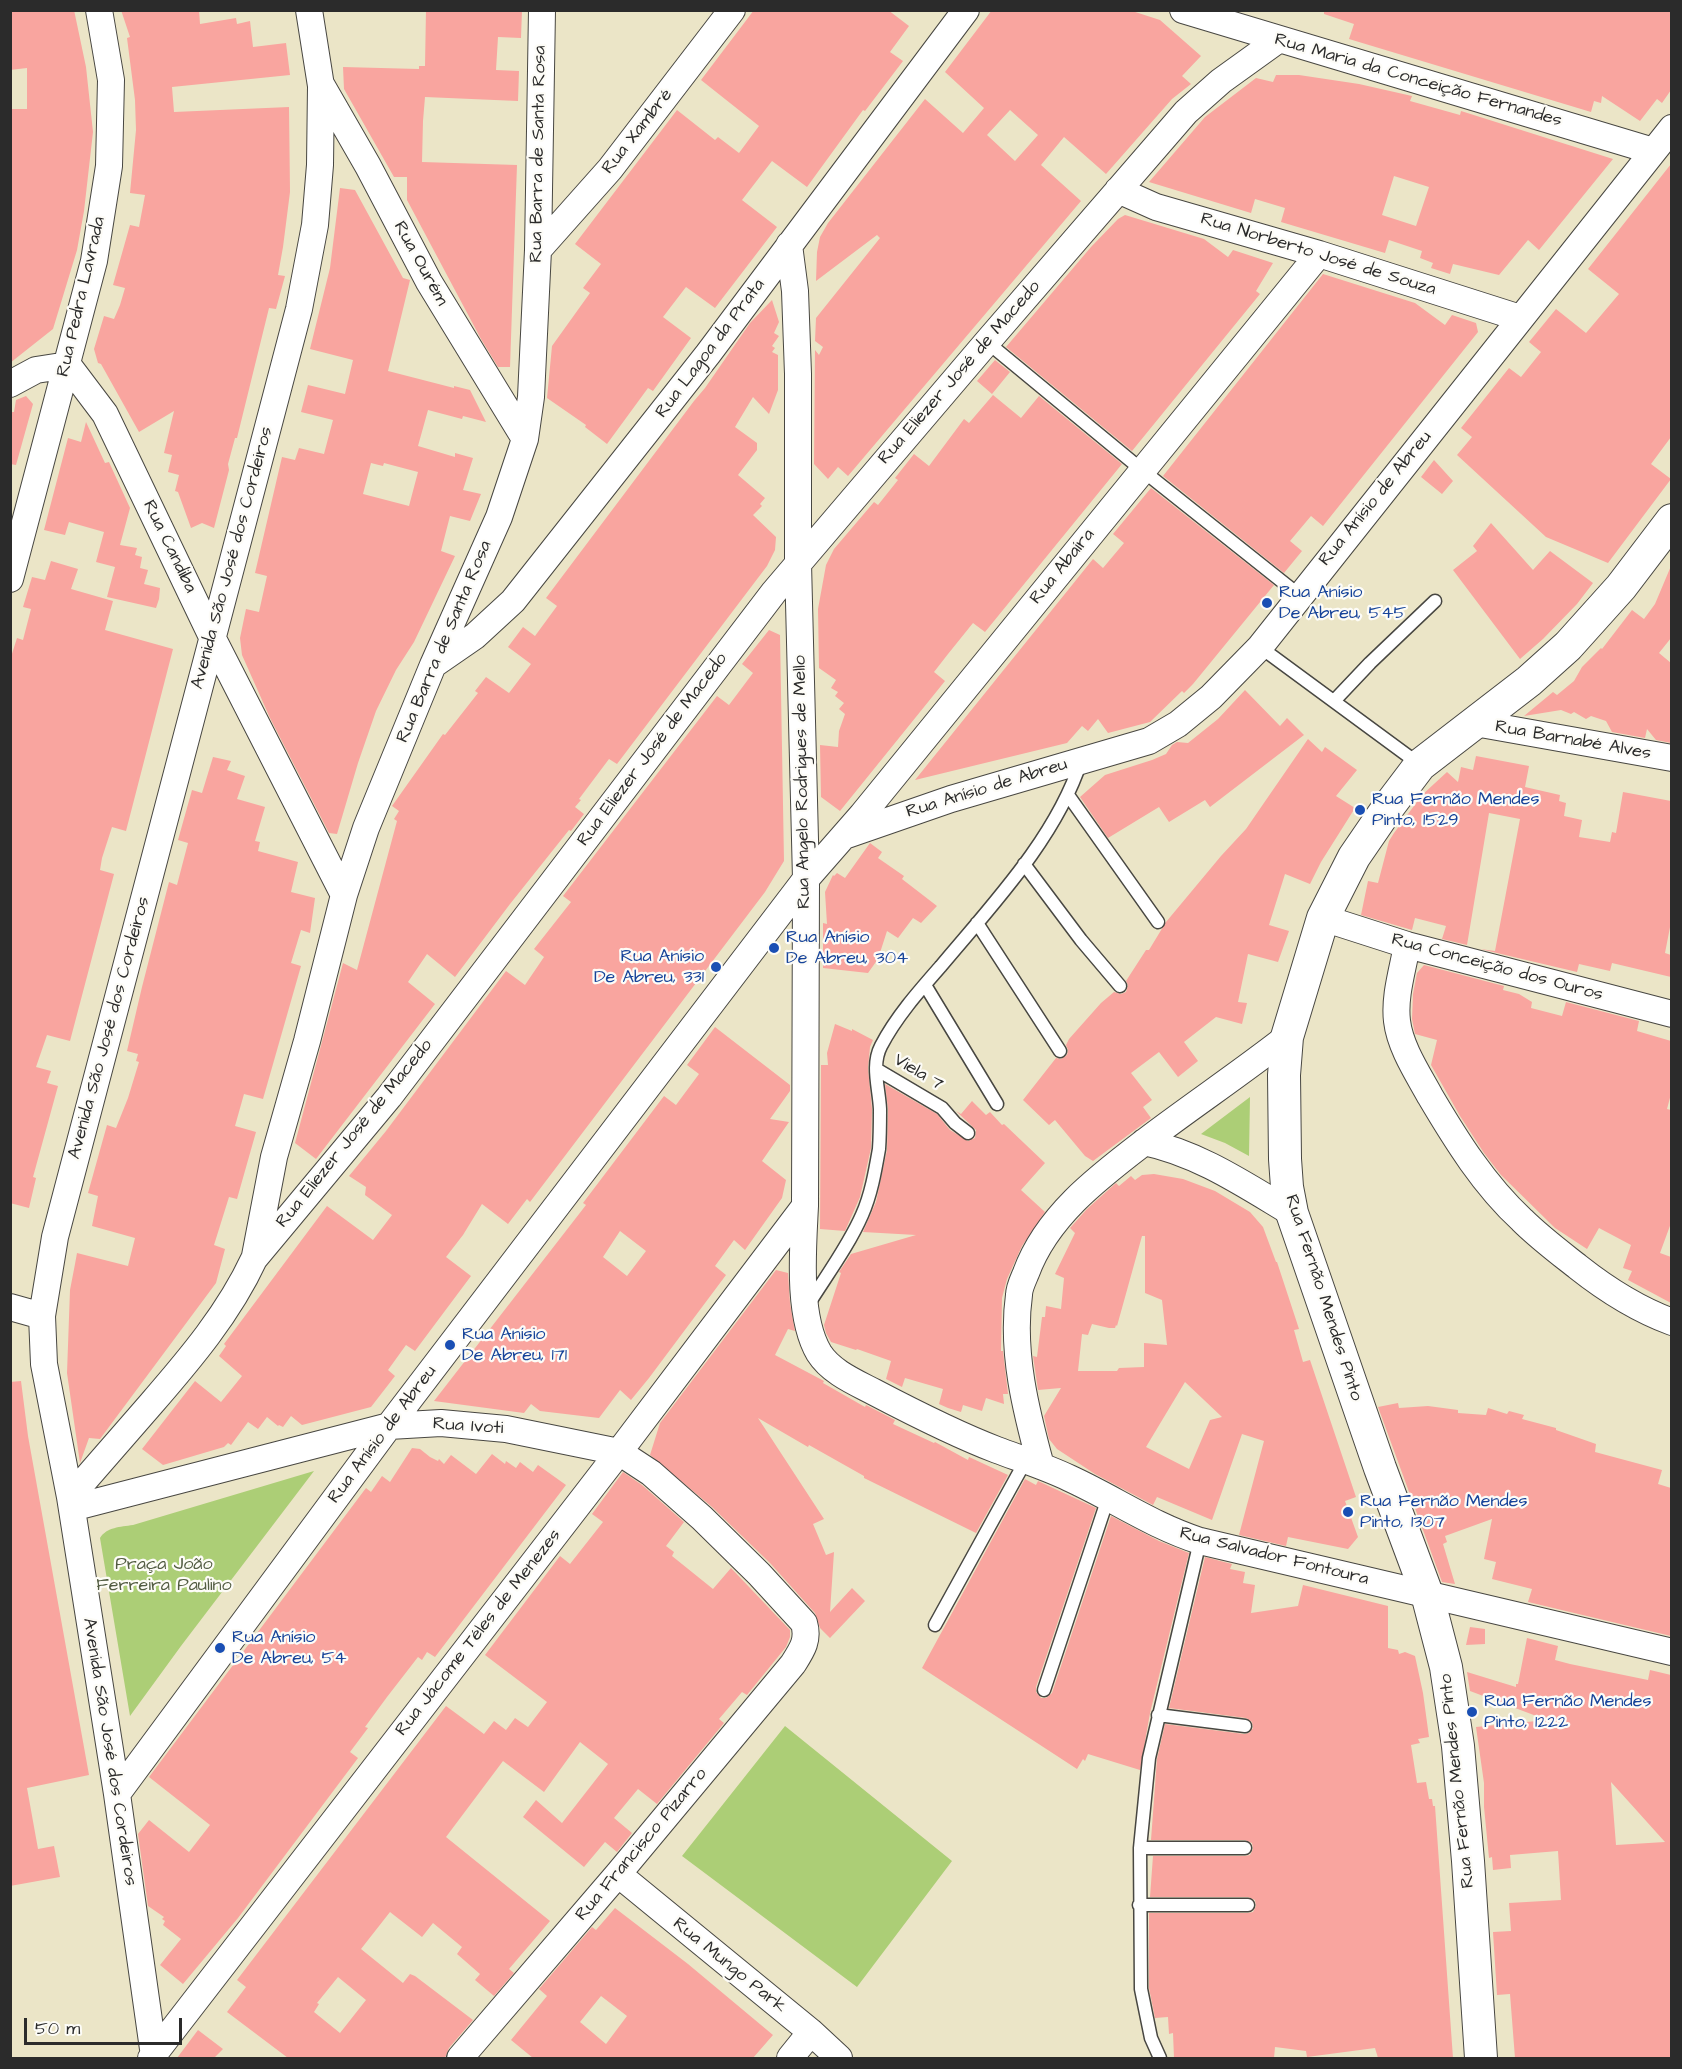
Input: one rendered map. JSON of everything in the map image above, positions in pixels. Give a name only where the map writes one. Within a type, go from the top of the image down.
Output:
[{"type":"street","name":"Rua Pedra Lavrada","points":[[10,579],[94,261],[109,166],[111,80],[99,10]]},
{"type":"street","name":"Avenida São José dos Cordeiros","points":[[153,2057],[117,1794],[71,1503],[44,1364],[42,1316],[55,1237],[299,309],[315,225],[320,165],[321,86],[309,10]]},
{"type":"street","name":"Rua Barra de Santa Rosa","points":[[254,1259],[274,1157],[307,1041],[344,895],[366,828],[433,665],[499,517],[525,439],[531,398],[538,250],[542,10]]},
{"type":"street","name":"Rua Xambré","points":[[538,250],[610,169],[732,10]]},
{"type":"street","name":"Rua Lagoa da Prata","points":[[433,665],[475,636],[513,601],[655,423],[966,10]]},
{"type":"street","name":"Rua Maria da Conceição Fernandes","points":[[1183,10],[1653,151]]},
{"type":"street","name":"Rua Eliezer José de Macedo","points":[[71,1503],[193,1355],[244,1280],[254,1259],[389,1096],[774,592],[1186,112],[1221,81],[1278,40]]},
{"type":"street","name":"Rua Ourém","points":[[321,86],[368,166],[429,282],[525,439]]},
{"type":"street","name":"Rua Anísio de Abreu","points":[[844,836],[951,798],[1149,741],[1178,724],[1210,697],[1260,647],[1671,128]]},
{"type":"street","name":"Rua Norberto José de Souza","points":[[1118,190],[1156,207],[1319,254],[1520,318]]},
{"type":"street","name":"Rua Angelo Rodrigues de Mello","points":[[789,244],[795,291],[798,374],[798,563],[806,879],[803,1255],[806,1322],[820,1355],[847,1378],[962,1435],[1034,1463]]},
{"type":"street","name":"Rua Abaíra","points":[[806,879],[844,836],[1319,254]]},
{"type":"street","points":[[10,384],[36,370],[68,364]]},
{"type":"street","name":"Rua Candiba","points":[[68,364],[105,414],[212,637],[344,895]]},
{"type":"street","name":"Rua Fernão Mendes Pinto","points":[[1481,2058],[1458,1746],[1446,1667],[1426,1594],[1292,1213],[1285,1159],[1284,1075],[1287,1037],[1323,918],[1354,857],[1389,806],[1420,765],[1529,681],[1568,646],[1621,586],[1671,520]]},
{"type":"street","name":"Rua Barnabé Alves","points":[[1475,723],[1671,758]]},
{"type":"street","name":"Rua Anísio de Abreu","points":[[117,1794],[389,1426],[806,879]]},
{"type":"street","name":"Rua Conceição dos Ouros","points":[[1323,918],[1407,945],[1671,1014]]},
{"type":"street","points":[[1407,945],[1397,999],[1397,1022],[1418,1075],[1460,1145],[1499,1196],[1545,1242],[1597,1281],[1644,1312],[1671,1322]]},
{"type":"street","points":[[1034,1463],[1021,1381],[1018,1347],[1018,1293],[1031,1259],[1045,1235],[1078,1197],[1108,1169],[1287,1037]]},
{"type":"street","points":[[1144,1142],[1167,1147],[1197,1160],[1236,1179],[1292,1213]]},
{"type":"street","name":"Rua Jácome Téles de Menezes","points":[[153,2057],[619,1452],[805,1206]]},
{"type":"street","points":[[10,1307],[42,1316]]},
{"type":"street","name":"Rua Ivoti","points":[[71,1503],[389,1426],[441,1423],[506,1429],[619,1452],[651,1473],[702,1518],[759,1574],[804,1623]]},
{"type":"street","name":"Rua Salvador Fontoura","points":[[1034,1463],[1108,1498],[1161,1527],[1200,1541],[1671,1653]]},
{"type":"street","name":"Rua Francisco Pizarro","points":[[460,2058],[618,1874],[793,1664],[806,1643],[807,1633],[804,1623]]},
{"type":"street","name":"Rua Mungo Park","points":[[618,1874],[811,2032],[839,2058]]},
{"type":"street","points":[[789,2058],[811,2032]]},
{"type":"lane","points":[[987,342],[1299,595]]},
{"type":"lane","points":[[1334,701],[1370,663],[1435,602]]},
{"type":"lane","points":[[1260,647],[1420,765]]},
{"type":"lane","points":[[806,1309],[851,1236],[862,1214],[874,1179],[880,1108],[876,1059],[880,1048],[894,1024],[924,985],[977,923],[1035,849],[1068,795],[1081,761]]},
{"type":"lane","points":[[1068,795],[1158,922]]},
{"type":"lane","points":[[1024,864],[1081,940],[1120,986]]},
{"type":"lane","points":[[977,923],[1060,1052]]},
{"type":"lane","points":[[924,985],[997,1104]]},
{"type":"lane","name":"Viela 7","points":[[876,1069],[942,1108],[955,1124],[968,1133]]},
{"type":"lane","points":[[935,1625],[1034,1463]]},
{"type":"lane","points":[[1044,1690],[1108,1498]]},
{"type":"lane","points":[[1160,2058],[1151,2038],[1141,1989],[1140,1848],[1149,1758],[1200,1541]]},
{"type":"lane","points":[[1158,1715],[1245,1726]]},
{"type":"lane","points":[[1140,1848],[1245,1848]]},
{"type":"lane","points":[[1139,1905],[1248,1905]]},
{"type":"green space","points":[[1250,1097],[1249,1156],[1225,1143],[1201,1134]]},
{"type":"green space","name":"Praça João Ferreira Paulino","points":[[314,1471],[130,1716],[100,1538],[103,1534],[114,1528],[133,1525]]},
{"type":"green space","points":[[785,1726],[952,1861],[857,1987],[682,1856]]},
{"type":"building","points":[[10,10],[74,10],[86,67],[93,132],[77,250],[53,329],[10,363],[10,109],[27,109],[27,68],[10,70]]},
{"type":"building","points":[[121,10],[199,10],[200,24],[236,18],[237,24],[250,21],[253,47],[286,43],[290,75],[172,87],[174,112],[289,107],[290,192],[278,275],[285,276],[276,309],[269,308],[237,438],[235,438],[228,464],[229,470],[214,528],[202,523],[191,528],[178,492],[175,491],[179,475],[168,472],[172,455],[164,453],[174,411],[139,432],[101,364],[98,363],[94,349],[104,316],[114,319],[120,305],[125,288],[113,285],[130,225],[139,227],[145,195],[130,193],[136,130],[135,100],[127,38],[130,37]]},
{"type":"building","points":[[426,10],[522,10],[521,38],[498,37],[496,70],[519,71],[518,101],[425,97],[423,121],[422,162],[517,165],[510,367],[498,367],[481,339],[407,200],[407,177],[394,177],[344,89],[343,67],[419,69],[419,66],[425,66]]},
{"type":"building","points":[[754,10],[888,10],[909,26],[890,52],[903,61],[865,111],[863,110],[807,187],[772,161],[742,200],[777,227],[715,308],[686,287],[663,317],[691,338],[653,391],[648,388],[607,444],[585,427],[586,425],[547,398],[552,346],[590,293],[583,288],[601,264],[575,244],[677,110],[715,140],[718,137],[739,153],[759,126],[701,80]]},
{"type":"building","points":[[992,10],[1129,10],[1160,20],[1201,56],[1182,76],[1191,84],[1172,99],[1106,174],[1064,137],[1041,165],[1081,201],[848,476],[838,467],[828,479],[814,464],[815,350],[819,355],[823,347],[815,341],[816,318],[880,238],[877,235],[816,281],[820,237],[828,223],[925,99],[963,133],[984,108],[945,72]],"holes":[[[1010,110],[1038,135],[1015,161],[987,135]]]},
{"type":"building","points":[[1324,10],[1671,10],[1671,90],[1662,103],[1657,99],[1640,121],[1602,96],[1601,103],[1594,101],[1591,112],[1349,39],[1354,24],[1324,14]]},
{"type":"building","points":[[1276,75],[1299,75],[1359,84],[1412,96],[1410,101],[1460,115],[1461,111],[1613,159],[1539,250],[1528,240],[1499,275],[1453,264],[1450,274],[1431,268],[1433,263],[1420,258],[1422,251],[1389,240],[1385,253],[1281,222],[1285,208],[1255,199],[1251,213],[1149,182],[1205,117],[1256,78],[1273,82]],"holes":[[[1394,176],[1429,187],[1416,226],[1382,215]]]},
{"type":"building","points":[[1671,164],[1671,437],[1651,464],[1671,479],[1608,563],[1546,537],[1457,455],[1472,437],[1461,428],[1509,368],[1521,377],[1541,352],[1529,342],[1556,309],[1586,333],[1619,294],[1588,269]]},
{"type":"building","points":[[340,188],[355,190],[403,278],[410,280],[388,371],[470,390],[486,422],[463,416],[462,419],[428,410],[418,446],[455,457],[455,453],[473,458],[463,490],[481,494],[470,521],[450,516],[441,551],[455,556],[414,642],[396,670],[376,711],[337,834],[329,833],[270,718],[242,655],[240,638],[246,609],[259,612],[267,576],[255,573],[282,457],[295,460],[299,448],[324,454],[333,420],[301,412],[308,385],[345,394],[353,360],[310,349],[330,268]],"holes":[[[371,463],[383,466],[384,463],[418,472],[409,506],[363,494]]]},
{"type":"building","points":[[1125,215],[1204,239],[1228,257],[1233,250],[1273,263],[1256,291],[1260,294],[1132,451],[1006,347],[1091,247],[1118,219]]},
{"type":"building","points":[[1323,274],[1415,303],[1445,325],[1452,315],[1476,323],[1478,332],[1323,526],[1311,516],[1290,541],[1302,551],[1284,573],[1163,476]]},
{"type":"building","points":[[772,300],[779,322],[774,333],[779,336],[772,346],[775,348],[772,352],[778,355],[778,390],[769,414],[753,397],[735,427],[757,443],[757,450],[738,475],[765,498],[760,504],[762,506],[753,515],[776,537],[775,550],[767,566],[617,764],[609,759],[575,807],[584,814],[510,904],[455,977],[427,954],[408,982],[435,1004],[316,1159],[295,1143],[343,963],[357,970],[397,821],[394,819],[399,811],[392,806],[443,734],[445,735],[478,693],[475,691],[486,677],[509,693],[531,664],[508,647],[523,627],[535,636],[557,606],[546,598],[705,388],[750,323]]},
{"type":"building","points":[[995,360],[1010,372],[992,394],[977,381]]},
{"type":"building","points":[[993,395],[1021,418],[1039,396],[1122,464],[985,632],[973,623],[934,672],[945,681],[840,811],[821,797],[820,745],[838,747],[839,731],[845,714],[839,709],[844,703],[835,696],[838,692],[831,688],[836,680],[819,668],[818,609],[826,565],[834,549],[874,502],[878,505],[898,480],[895,478],[914,454],[929,466],[964,419],[969,423]]},
{"type":"building","points":[[26,396],[33,404],[16,465],[10,464],[10,412],[14,412],[16,400]]},
{"type":"building","points":[[86,422],[105,463],[109,462],[130,508],[120,545],[137,548],[135,555],[142,557],[140,568],[148,570],[144,584],[160,588],[156,608],[107,597],[115,567],[96,562],[104,532],[69,522],[65,535],[44,530],[68,438],[81,442]]},
{"type":"building","points":[[1434,460],[1453,481],[1442,494],[1421,477]]},
{"type":"building","points":[[1151,488],[1274,585],[1193,684],[1184,693],[1182,691],[1150,722],[1108,733],[1098,719],[1088,731],[1082,726],[1067,743],[915,780],[1093,559],[1103,568],[1124,543],[1113,534]]},
{"type":"building","points":[[1491,523],[1533,570],[1550,551],[1593,583],[1577,604],[1520,659],[1453,570],[1477,551],[1473,546]]},
{"type":"building","points":[[51,561],[78,569],[71,589],[113,601],[105,630],[173,649],[126,831],[112,827],[102,858],[100,870],[114,874],[70,1041],[47,1035],[36,1067],[51,1071],[47,1083],[58,1086],[33,1177],[36,1178],[29,1208],[10,1203],[10,660],[17,638],[23,640],[31,609],[23,607],[32,577],[45,580]]},
{"type":"building","points":[[1671,566],[1671,638],[1659,653],[1671,663],[1671,743],[1656,740],[1647,729],[1645,738],[1612,732],[1606,721],[1591,716],[1586,719],[1574,712],[1571,714],[1561,710],[1524,716],[1553,692],[1557,695],[1574,681],[1582,667],[1602,649],[1632,610],[1644,619],[1655,604]]},
{"type":"building","points":[[769,630],[780,635],[784,861],[765,892],[530,1202],[527,1199],[508,1224],[482,1204],[446,1257],[471,1276],[415,1351],[406,1345],[388,1370],[395,1376],[371,1407],[302,1425],[291,1416],[283,1427],[278,1426],[267,1417],[258,1429],[248,1422],[231,1445],[228,1443],[224,1447],[163,1465],[142,1449],[195,1381],[221,1402],[242,1376],[219,1356],[226,1346],[224,1344],[327,1206],[373,1240],[392,1215],[365,1195],[366,1187],[349,1176],[386,1131],[506,971],[525,985],[544,957],[534,949],[571,902],[563,896],[717,696],[729,705],[753,673],[742,664]]},
{"type":"building","points":[[1245,690],[1280,726],[1287,718],[1304,735],[1210,807],[1205,800],[1169,822],[1159,807],[1108,838],[1080,797],[1105,775],[1166,754],[1177,742],[1188,743],[1218,719]]},
{"type":"building","points":[[1308,739],[1322,752],[1325,747],[1357,770],[1336,796],[1355,808],[1310,884],[1285,874],[1269,925],[1289,931],[1278,962],[1248,954],[1238,1002],[1247,1003],[1242,1024],[1216,1017],[1184,1042],[1198,1061],[1178,1077],[1159,1052],[1131,1073],[1152,1100],[1143,1107],[1151,1118],[1093,1161],[1085,1156],[1055,1120],[1049,1125],[1023,1100],[1056,1058],[1061,1059],[1067,1055],[1066,1045],[1069,1039],[1101,1003],[1114,992],[1121,994],[1126,992],[1128,985],[1126,981],[1166,922],[1246,829]]},
{"type":"building","points":[[1476,756],[1529,766],[1525,787],[1560,795],[1559,801],[1566,803],[1564,816],[1582,820],[1579,837],[1610,842],[1612,832],[1616,833],[1623,792],[1671,801],[1671,922],[1665,953],[1671,955],[1671,977],[1612,963],[1610,971],[1579,964],[1577,972],[1480,949],[1495,951],[1520,819],[1489,813],[1467,945],[1442,939],[1446,926],[1415,918],[1412,930],[1361,915],[1368,881],[1378,883],[1389,841],[1394,833],[1422,795],[1447,772],[1458,782],[1461,767],[1473,770]]},
{"type":"building","points":[[213,757],[231,761],[227,770],[245,776],[237,799],[265,807],[255,841],[260,842],[258,851],[298,862],[291,892],[315,898],[310,933],[301,930],[291,963],[301,966],[263,1099],[244,1094],[235,1126],[256,1132],[237,1199],[229,1197],[214,1245],[225,1249],[216,1283],[100,1439],[89,1438],[80,1463],[67,1373],[70,1290],[77,1253],[128,1266],[135,1238],[92,1226],[98,1196],[88,1193],[107,1125],[116,1128],[139,1062],[136,1061],[138,1054],[127,1051],[142,987],[169,882],[177,885],[188,843],[178,840],[192,790],[202,793]]},
{"type":"building","points":[[870,843],[882,852],[878,858],[904,876],[902,879],[937,906],[921,923],[913,918],[898,938],[887,931],[878,959],[868,973],[823,968],[823,923],[827,924],[825,892],[833,875],[837,873],[845,878]]},
{"type":"building","points":[[1424,965],[1504,986],[1503,990],[1519,994],[1532,1002],[1531,1008],[1562,1016],[1566,1002],[1639,1021],[1637,1031],[1671,1041],[1671,1094],[1667,1109],[1671,1110],[1671,1223],[1660,1253],[1671,1257],[1671,1303],[1628,1280],[1632,1271],[1623,1268],[1631,1245],[1599,1228],[1587,1249],[1555,1228],[1501,1175],[1484,1153],[1431,1065],[1437,1040],[1415,1034],[1412,1019],[1413,994],[1417,973]]},
{"type":"building","points":[[835,1024],[852,1031],[852,1029],[873,1040],[868,1068],[872,1109],[871,1148],[860,1197],[845,1231],[820,1229],[821,1065],[828,1065],[827,1053]]},
{"type":"building","points":[[715,1027],[790,1085],[790,1091],[770,1119],[789,1122],[762,1161],[786,1180],[782,1198],[745,1250],[734,1240],[715,1266],[726,1275],[649,1378],[631,1400],[620,1390],[599,1418],[540,1411],[531,1404],[524,1413],[434,1401],[586,1205],[583,1203],[664,1096],[676,1105],[699,1074],[687,1065]],"holes":[[[620,1231],[646,1251],[627,1276],[603,1257]]]},
{"type":"building","points":[[885,1084],[937,1114],[950,1130],[968,1141],[975,1138],[976,1130],[956,1111],[961,1114],[972,1101],[986,1115],[990,1112],[1045,1163],[1021,1190],[1045,1212],[1022,1246],[1007,1279],[1002,1298],[1001,1351],[1003,1351],[1008,1394],[1003,1394],[1004,1404],[986,1398],[982,1411],[963,1405],[961,1412],[948,1408],[939,1404],[943,1389],[905,1378],[902,1387],[886,1379],[891,1361],[831,1342],[826,1333],[824,1325],[841,1273],[839,1272],[851,1254],[916,1235],[863,1232],[876,1202],[887,1150],[888,1109]]},
{"type":"building","points":[[1154,1174],[1183,1179],[1215,1191],[1250,1212],[1263,1227],[1299,1329],[1294,1330],[1303,1362],[1310,1360],[1356,1497],[1345,1501],[1358,1537],[1348,1549],[1288,1537],[1286,1546],[1239,1535],[1264,1441],[1242,1434],[1212,1520],[1157,1497],[1153,1505],[1095,1474],[1057,1449],[1049,1439],[1044,1416],[1061,1388],[1038,1390],[1033,1356],[1037,1357],[1042,1317],[1045,1317],[1046,1306],[1061,1309],[1064,1278],[1055,1274],[1075,1233],[1070,1228],[1116,1183],[1119,1186],[1131,1176],[1135,1180],[1142,1175]],"holes":[[[1142,1236],[1145,1236],[1145,1293],[1162,1300],[1167,1345],[1144,1343],[1144,1367],[1119,1368],[1117,1371],[1078,1371],[1082,1334],[1088,1335],[1092,1324],[1109,1328],[1117,1326]],[[1185,1382],[1222,1417],[1210,1420],[1189,1469],[1146,1447]]]},
{"type":"building","points":[[776,1270],[788,1273],[795,1331],[788,1329],[775,1355],[824,1381],[823,1383],[865,1407],[866,1405],[895,1420],[893,1424],[935,1442],[968,1460],[969,1457],[1008,1475],[976,1533],[864,1478],[758,1418],[824,1519],[813,1524],[826,1555],[834,1552],[830,1612],[852,1588],[865,1601],[830,1638],[820,1628],[815,1613],[770,1563],[712,1507],[650,1455],[660,1423]]},
{"type":"building","points":[[21,1381],[28,1436],[89,1775],[27,1788],[38,1849],[54,1846],[60,1877],[10,1886],[10,1382]]},
{"type":"building","points":[[1398,1403],[1399,1408],[1428,1406],[1458,1410],[1458,1413],[1486,1415],[1488,1408],[1507,1414],[1509,1411],[1524,1415],[1522,1419],[1556,1428],[1556,1430],[1596,1444],[1595,1452],[1662,1470],[1658,1484],[1671,1488],[1671,1636],[1528,1602],[1532,1589],[1492,1579],[1496,1562],[1484,1559],[1492,1519],[1445,1536],[1447,1542],[1443,1544],[1455,1584],[1442,1582],[1378,1407]]},
{"type":"building","points":[[412,1448],[420,1449],[444,1464],[451,1455],[476,1474],[492,1454],[505,1464],[506,1461],[516,1468],[520,1462],[533,1472],[538,1465],[566,1485],[435,1657],[427,1652],[422,1660],[418,1657],[387,1697],[350,1752],[358,1758],[238,1918],[183,1984],[160,1965],[181,1939],[163,1925],[164,1917],[148,1906],[138,1834],[149,1820],[189,1852],[210,1825],[149,1777],[366,1488],[371,1492],[382,1476],[390,1482]]},
{"type":"building","points":[[623,1472],[642,1485],[684,1522],[666,1546],[674,1552],[672,1556],[713,1589],[731,1568],[790,1630],[786,1647],[747,1695],[742,1692],[719,1719],[724,1723],[657,1804],[638,1789],[614,1818],[632,1833],[617,1852],[605,1842],[584,1867],[523,1817],[536,1800],[562,1823],[608,1764],[580,1742],[544,1792],[503,1761],[446,1837],[550,1921],[509,1969],[514,1973],[494,1996],[475,1980],[480,1974],[457,1954],[462,1947],[433,1923],[422,1937],[390,1912],[361,1949],[403,1983],[410,1974],[415,1976],[473,2020],[449,2048],[445,2058],[288,2058],[227,2012],[246,1987],[237,1980],[446,1706],[484,1734],[494,1721],[506,1730],[515,1718],[528,1727],[547,1702],[485,1655],[560,1556],[570,1564],[603,1522],[592,1514]],"holes":[[[338,1977],[366,2000],[340,2033],[314,2012],[319,2004],[317,2003]]]},
{"type":"building","points":[[1025,1479],[1036,1485],[1038,1481],[1096,1508],[1036,1687],[1036,1692],[1041,1698],[1046,1698],[1052,1693],[1111,1516],[1159,1541],[1189,1553],[1150,1713],[1140,1770],[1088,1754],[1077,1769],[922,1668]]},
{"type":"building","points":[[1205,1557],[1232,1564],[1230,1569],[1245,1572],[1243,1583],[1255,1585],[1251,1613],[1298,1606],[1303,1585],[1388,1606],[1388,1648],[1398,1650],[1399,1654],[1405,1652],[1415,1656],[1429,1737],[1418,1739],[1420,1743],[1411,1745],[1417,1783],[1426,1782],[1429,1799],[1432,1799],[1433,1806],[1435,1806],[1453,2058],[1378,2058],[1375,2048],[1307,2057],[1306,2051],[1275,2047],[1274,2058],[1174,2058],[1173,2033],[1169,2034],[1168,2017],[1155,2018],[1149,1988],[1149,1913],[1248,1913],[1253,1912],[1256,1906],[1255,1900],[1248,1897],[1150,1897],[1153,1856],[1245,1856],[1250,1855],[1253,1849],[1252,1843],[1245,1840],[1151,1840],[1157,1759],[1165,1724],[1244,1734],[1249,1733],[1253,1728],[1252,1722],[1246,1718],[1169,1708]]},
{"type":"building","points":[[1470,1627],[1485,1629],[1485,1644],[1466,1645]]},
{"type":"building","points":[[1527,1638],[1558,1646],[1555,1660],[1570,1664],[1648,1680],[1650,1670],[1671,1675],[1671,2058],[1515,2058],[1510,1994],[1497,1995],[1493,1932],[1511,1931],[1509,1903],[1561,1900],[1558,1851],[1510,1855],[1511,1868],[1493,1870],[1492,1857],[1489,1858],[1484,1783],[1476,1727],[1547,1720],[1470,1691],[1467,1672],[1516,1687]],"holes":[[[1611,1782],[1665,1842],[1616,1845]]]},
{"type":"building","points":[[615,1908],[688,1964],[773,2035],[753,2058],[533,2058],[511,2040],[547,1996],[539,1989],[592,1927],[596,1930]],"holes":[[[601,1996],[627,2016],[606,2044],[580,2022]]]},
{"type":"building","points":[[198,2030],[223,2049],[214,2058],[177,2058]]},
{"type":"place","name":"Rua Anísio De Abreu, 545","points":[[1267,603]]},
{"type":"place","name":"Rua Fernão Mendes Pinto, 1529","points":[[1360,810]]},
{"type":"place","name":"Rua Anísio De Abreu, 304","points":[[774,948]]},
{"type":"place","name":"Rua Anísio De Abreu, 331","points":[[716,967]]},
{"type":"place","name":"Rua Anísio De Abreu, 171","points":[[450,1345]]},
{"type":"place","name":"Rua Fernão Mendes Pinto, 1307","points":[[1348,1512]]},
{"type":"place","name":"Rua Anísio De Abreu, 54","points":[[220,1648]]},
{"type":"place","name":"Rua Fernão Mendes Pinto, 1222","points":[[1472,1712]]}]
